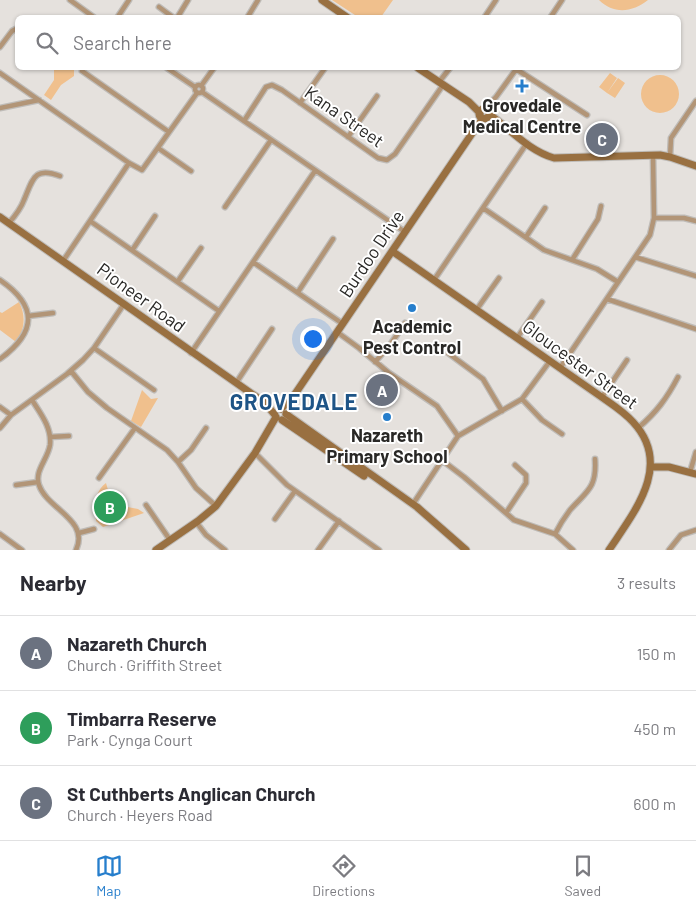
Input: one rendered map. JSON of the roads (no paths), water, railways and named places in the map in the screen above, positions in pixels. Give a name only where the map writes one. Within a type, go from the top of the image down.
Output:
[{"type":"street","points":[[70,0],[91,15]]},
{"type":"street","points":[[119,15],[129,0]]},
{"type":"street","points":[[178,15],[188,0]]},
{"type":"street","points":[[249,15],[258,0]]},
{"type":"street","points":[[322,0],[344,15]]},
{"type":"street","points":[[486,15],[496,0]]},
{"type":"street","points":[[552,15],[562,0]]},
{"type":"street","points":[[159,7],[171,15]]},
{"type":"street","points":[[0,47],[15,30]]},
{"type":"street","points":[[170,70],[195,87],[199,85],[270,140],[405,232]]},
{"type":"street","points":[[0,73],[129,163],[142,170],[196,93],[202,89],[213,70]]},
{"type":"street","points":[[300,103],[323,70]]},
{"type":"street","points":[[421,70],[528,144],[554,155],[592,157],[653,155],[670,157],[696,166]]},
{"type":"street","points":[[441,84],[449,70]]},
{"type":"street","name":"Burdoo Drive","points":[[156,550],[216,506],[255,453],[516,70]]},
{"type":"street","points":[[520,70],[587,115]]},
{"type":"street","points":[[82,71],[169,132]]},
{"type":"street","name":"Kana Street","points":[[244,121],[269,85],[282,90],[378,158],[387,160],[391,157],[441,84]]},
{"type":"street","points":[[195,87],[196,93]]},
{"type":"street","points":[[348,137],[377,96]]},
{"type":"street","points":[[0,108],[40,100]]},
{"type":"street","points":[[670,157],[671,138],[694,108],[696,101]]},
{"type":"street","points":[[225,207],[270,140]]},
{"type":"street","points":[[434,280],[528,144]]},
{"type":"street","points":[[158,148],[191,171]]},
{"type":"street","points":[[560,368],[650,234],[654,218],[653,155]]},
{"type":"street","points":[[63,261],[129,163]]},
{"type":"street","points":[[191,352],[315,171]]},
{"type":"street","points":[[4,221],[24,201],[29,185],[36,175],[45,172],[60,176]]},
{"type":"street","points":[[572,260],[598,219],[601,206]]},
{"type":"street","points":[[483,208],[546,251],[597,269],[618,282]]},
{"type":"street","points":[[526,237],[545,208]]},
{"type":"street","points":[[132,249],[155,216]]},
{"type":"street","points":[[654,218],[684,218],[696,221]]},
{"type":"street","points":[[90,220],[219,311]]},
{"type":"street","name":"Pioneer Road","points":[[4,221],[412,506],[466,550]]},
{"type":"street","points":[[298,292],[333,239]]},
{"type":"street","points":[[178,281],[200,248]]},
{"type":"street","name":"Gloucester Street","points":[[392,251],[602,397],[624,413],[638,428],[646,444],[651,467],[646,490],[633,514],[609,550]]},
{"type":"street","points":[[635,257],[696,276]]},
{"type":"street","points":[[253,262],[343,324]]},
{"type":"street","points":[[477,310],[498,278]]},
{"type":"street","points":[[0,280],[18,293],[28,316],[27,325],[21,339],[17,345],[0,359]]},
{"type":"street","points":[[607,299],[696,329]]},
{"type":"street","points":[[517,338],[542,302]]},
{"type":"street","points":[[0,428],[10,415],[71,371],[94,348],[124,304]]},
{"type":"street","points":[[28,316],[53,313]]},
{"type":"street","points":[[375,362],[390,345],[405,323]]},
{"type":"street","points":[[236,383],[272,329]]},
{"type":"street","points":[[337,332],[375,362],[437,406],[458,436]]},
{"type":"street","points":[[94,348],[154,390]]},
{"type":"street","points":[[448,353],[483,379],[502,411]]},
{"type":"street","points":[[602,397],[626,360]]},
{"type":"street","points":[[412,506],[458,436],[522,399],[550,361]]},
{"type":"street","points":[[71,371],[88,392],[166,450],[178,462],[196,488],[216,506]]},
{"type":"street","points":[[638,428],[651,418],[663,403],[678,377]]},
{"type":"street","points":[[522,399],[542,420],[562,434]]},
{"type":"street","points":[[32,400],[44,420],[50,437],[50,445],[39,472],[38,482],[49,501],[72,522],[79,536],[76,550]]},
{"type":"street","points":[[0,407],[10,415]]},
{"type":"street","points":[[99,478],[135,428]]},
{"type":"street","points":[[178,462],[191,450],[206,428]]},
{"type":"street","points":[[50,437],[69,436]]},
{"type":"street","points":[[651,467],[669,467],[693,473],[696,452]]},
{"type":"street","points":[[255,453],[295,491],[379,550]]},
{"type":"street","points":[[555,534],[570,510],[591,487],[595,474],[595,459]]},
{"type":"street","points":[[443,461],[520,523],[555,534],[574,550]]},
{"type":"street","points":[[506,513],[526,483],[526,475],[515,465]]},
{"type":"street","points":[[16,485],[38,482]]},
{"type":"street","points":[[275,519],[295,491]]},
{"type":"street","points":[[146,505],[170,540]]},
{"type":"street","name":"Pioneer Road","points":[[412,506],[460,550]]},
{"type":"street","points":[[318,550],[338,521]]},
{"type":"street","points":[[196,522],[206,536],[225,550]]},
{"type":"street","points":[[78,533],[94,530]]},
{"type":"street","points":[[669,550],[681,535],[696,530]]},
{"type":"street","points":[[0,534],[22,550]]},
{"type":"place","name":"Grovedale Medical Centre","points":[[522,86]]},
{"type":"place","name":"St Cuthberts Anglican Church","points":[[602,139]]},
{"type":"place","name":"Academic Pest Control","points":[[412,308]]},
{"type":"place","name":"Nazareth Church","points":[[382,390]]},
{"type":"place","name":"Nazareth Primary School","points":[[387,417]]},
{"type":"place","name":"Timbarra Reserve","points":[[110,507]]},
{"type":"district","name":"GROVEDALE","points":[[294,402]]}]
